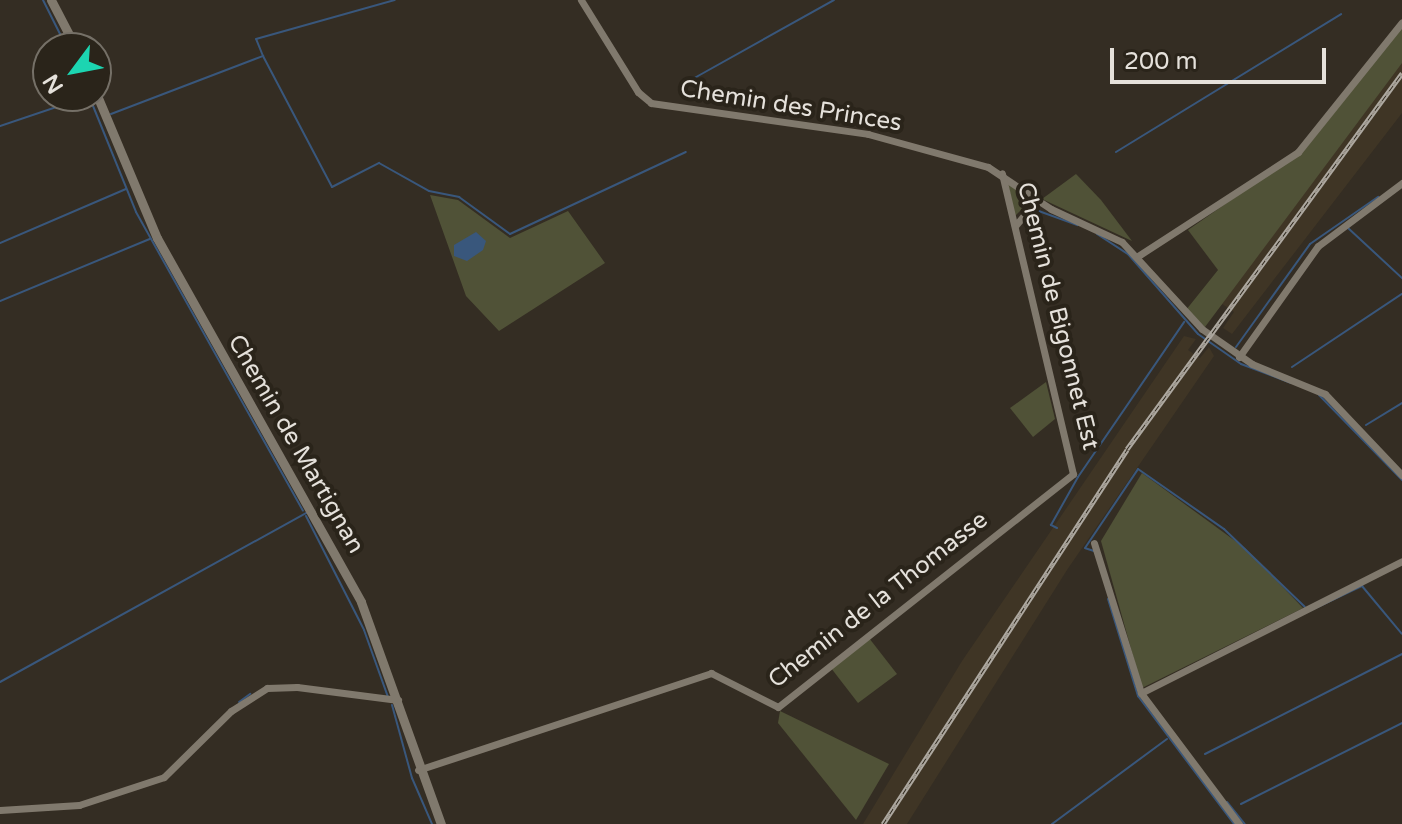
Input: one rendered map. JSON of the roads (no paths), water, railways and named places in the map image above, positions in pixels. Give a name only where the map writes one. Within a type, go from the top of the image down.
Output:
[{"type":"main road","points":[[51,0],[68,32]]},
{"type":"main road","name":"Chemin de Martignan","points":[[104,112],[157,238],[356,592],[398,700],[418,770],[441,824]]},
{"type":"street","name":"Chemin des Princes","points":[[581,0],[638,92],[651,103],[868,134],[1002,173],[1037,200],[1138,256],[1186,316],[1239,357],[1325,394],[1402,475]]},
{"type":"street","points":[[1138,256],[1298,152],[1402,22]]},
{"type":"street","name":"Chemin de Bigonnet Est","points":[[1002,173],[1075,468]]},
{"type":"street","points":[[1239,357],[1318,246],[1402,183]]},
{"type":"street","points":[[1015,226],[1037,200]]},
{"type":"street","name":"Chemin de la Thomasse","points":[[418,770],[711,673],[778,707],[1075,468]]},
{"type":"street","points":[[1094,543],[1141,693],[1239,824]]},
{"type":"street","points":[[1141,693],[1402,561]]},
{"type":"street","points":[[0,810],[79,805],[138,789],[174,771],[231,711],[267,688],[398,700]]},
{"type":"water","points":[[476,232],[486,241],[483,250],[467,261],[454,256],[454,245]]},
{"type":"waterway","points":[[43,0],[59,32]]},
{"type":"waterway","points":[[111,114],[263,56],[256,39],[395,0]]},
{"type":"waterway","points":[[689,81],[834,0]]},
{"type":"waterway","points":[[1116,152],[1341,14]]},
{"type":"waterway","points":[[263,56],[332,187],[379,163],[429,191],[459,197],[510,234],[686,152]]},
{"type":"waterway","points":[[0,126],[89,96],[136,212],[303,511]]},
{"type":"waterway","points":[[0,243],[126,189]]},
{"type":"waterway","points":[[1236,347],[1310,244],[1378,197]]},
{"type":"waterway","points":[[1036,210],[1077,225]]},
{"type":"waterway","points":[[1348,228],[1402,278]]},
{"type":"waterway","points":[[1097,234],[1128,254],[1198,334],[1241,364],[1291,383]]},
{"type":"waterway","points":[[0,301],[150,239]]},
{"type":"waterway","points":[[1292,367],[1402,294]]},
{"type":"waterway","points":[[1057,528],[1051,525],[1078,477],[1184,322]]},
{"type":"waterway","points":[[1319,395],[1402,480]]},
{"type":"waterway","points":[[1366,425],[1402,403]]},
{"type":"waterway","points":[[1094,551],[1085,548],[1138,469],[1224,529],[1305,607]]},
{"type":"waterway","points":[[0,682],[306,513]]},
{"type":"waterway","points":[[306,516],[364,630],[388,697]]},
{"type":"waterway","points":[[1309,611],[1362,586],[1402,634]]},
{"type":"waterway","points":[[1108,599],[1138,696],[1234,824]]},
{"type":"waterway","points":[[1205,754],[1402,654]]},
{"type":"waterway","points":[[239,702],[250,694]]},
{"type":"waterway","points":[[392,705],[412,778],[432,824]]},
{"type":"waterway","points":[[1241,804],[1402,723]]},
{"type":"waterway","points":[[1052,824],[1167,739]]},
{"type":"waterway","points":[[1227,802],[1245,824]]},
{"type":"railway","points":[[883,824],[1127,449],[1402,73]]}]
